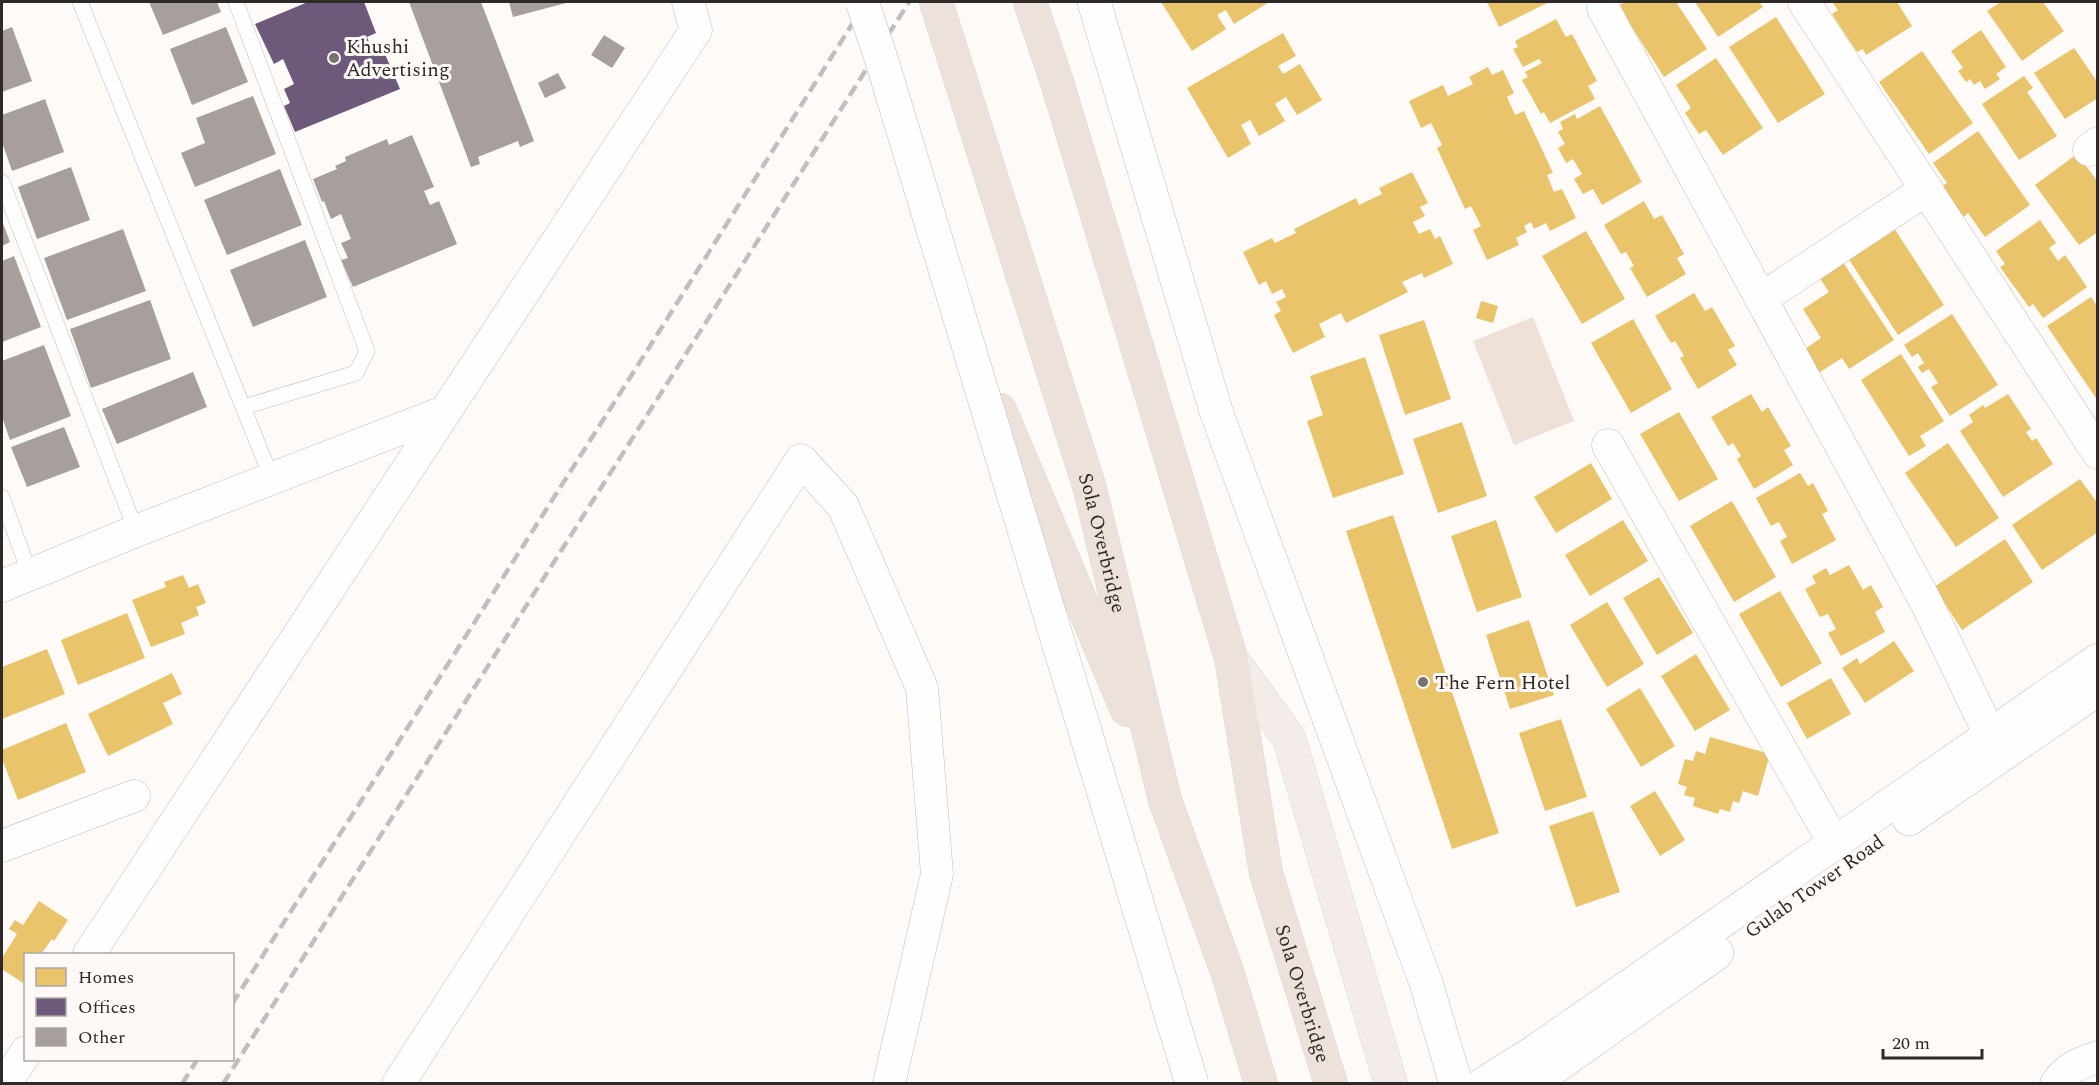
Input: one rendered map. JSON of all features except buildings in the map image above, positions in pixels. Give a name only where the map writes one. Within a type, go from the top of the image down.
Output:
[{"type":"highway","name":"Sola Overbridge","points":[[936,2],[1090,489],[1165,800],[1228,974],[1261,1083]]},
{"type":"highway","name":"Sola Overbridge","points":[[1030,2],[1077,148],[1231,658],[1266,873],[1331,1083]]},
{"type":"highway","points":[[954,302],[1165,800]]},
{"type":"main road","points":[[1231,658],[1289,738],[1391,1083]]},
{"type":"street","points":[[90,953],[696,30],[688,2]]},
{"type":"street","points":[[862,2],[1191,1083]]},
{"type":"street","points":[[1094,2],[1216,411],[1426,983],[1456,1083]]},
{"type":"street","points":[[1804,2],[2097,453]]},
{"type":"street","points":[[1603,8],[1927,604],[1989,735]]},
{"type":"street","points":[[1761,299],[1927,189]]},
{"type":"street","points":[[16,580],[444,412]]},
{"type":"street","points":[[1608,446],[1834,843]]},
{"type":"street","points":[[398,1083],[801,460],[843,506],[922,688],[937,874],[889,1083]]},
{"type":"street","points":[[1483,1083],[1534,1052],[2097,660]]},
{"type":"street","name":"Gulab Tower Road","points":[[1531,1083],[2097,689]]},
{"type":"street","points":[[2,846],[134,796]]},
{"type":"street","points":[[5,1083],[24,1055]]},
{"type":"street","points":[[2056,1083],[2064,1072],[2078,1063],[2097,1057]]},
{"type":"lane","points":[[80,2],[272,478]]},
{"type":"lane","points":[[236,2],[367,351],[356,373],[244,407]]},
{"type":"lane","points":[[2,182],[136,531]]},
{"type":"lane","points":[[2,497],[16,580]]},
{"type":"shaded area","points":[[1533,317],[1574,421],[1514,445],[1473,341]]},
{"type":"railway","points":[[234,1001],[866,2]]},
{"type":"railway","points":[[223,1084],[909,2]]},
{"type":"railway","points":[[182,1084],[196,1061]]},
{"type":"place","name":"Khushi Advertising","points":[[334,58]]},
{"type":"place","name":"The Fern Hotel","points":[[1423,682]]}]
